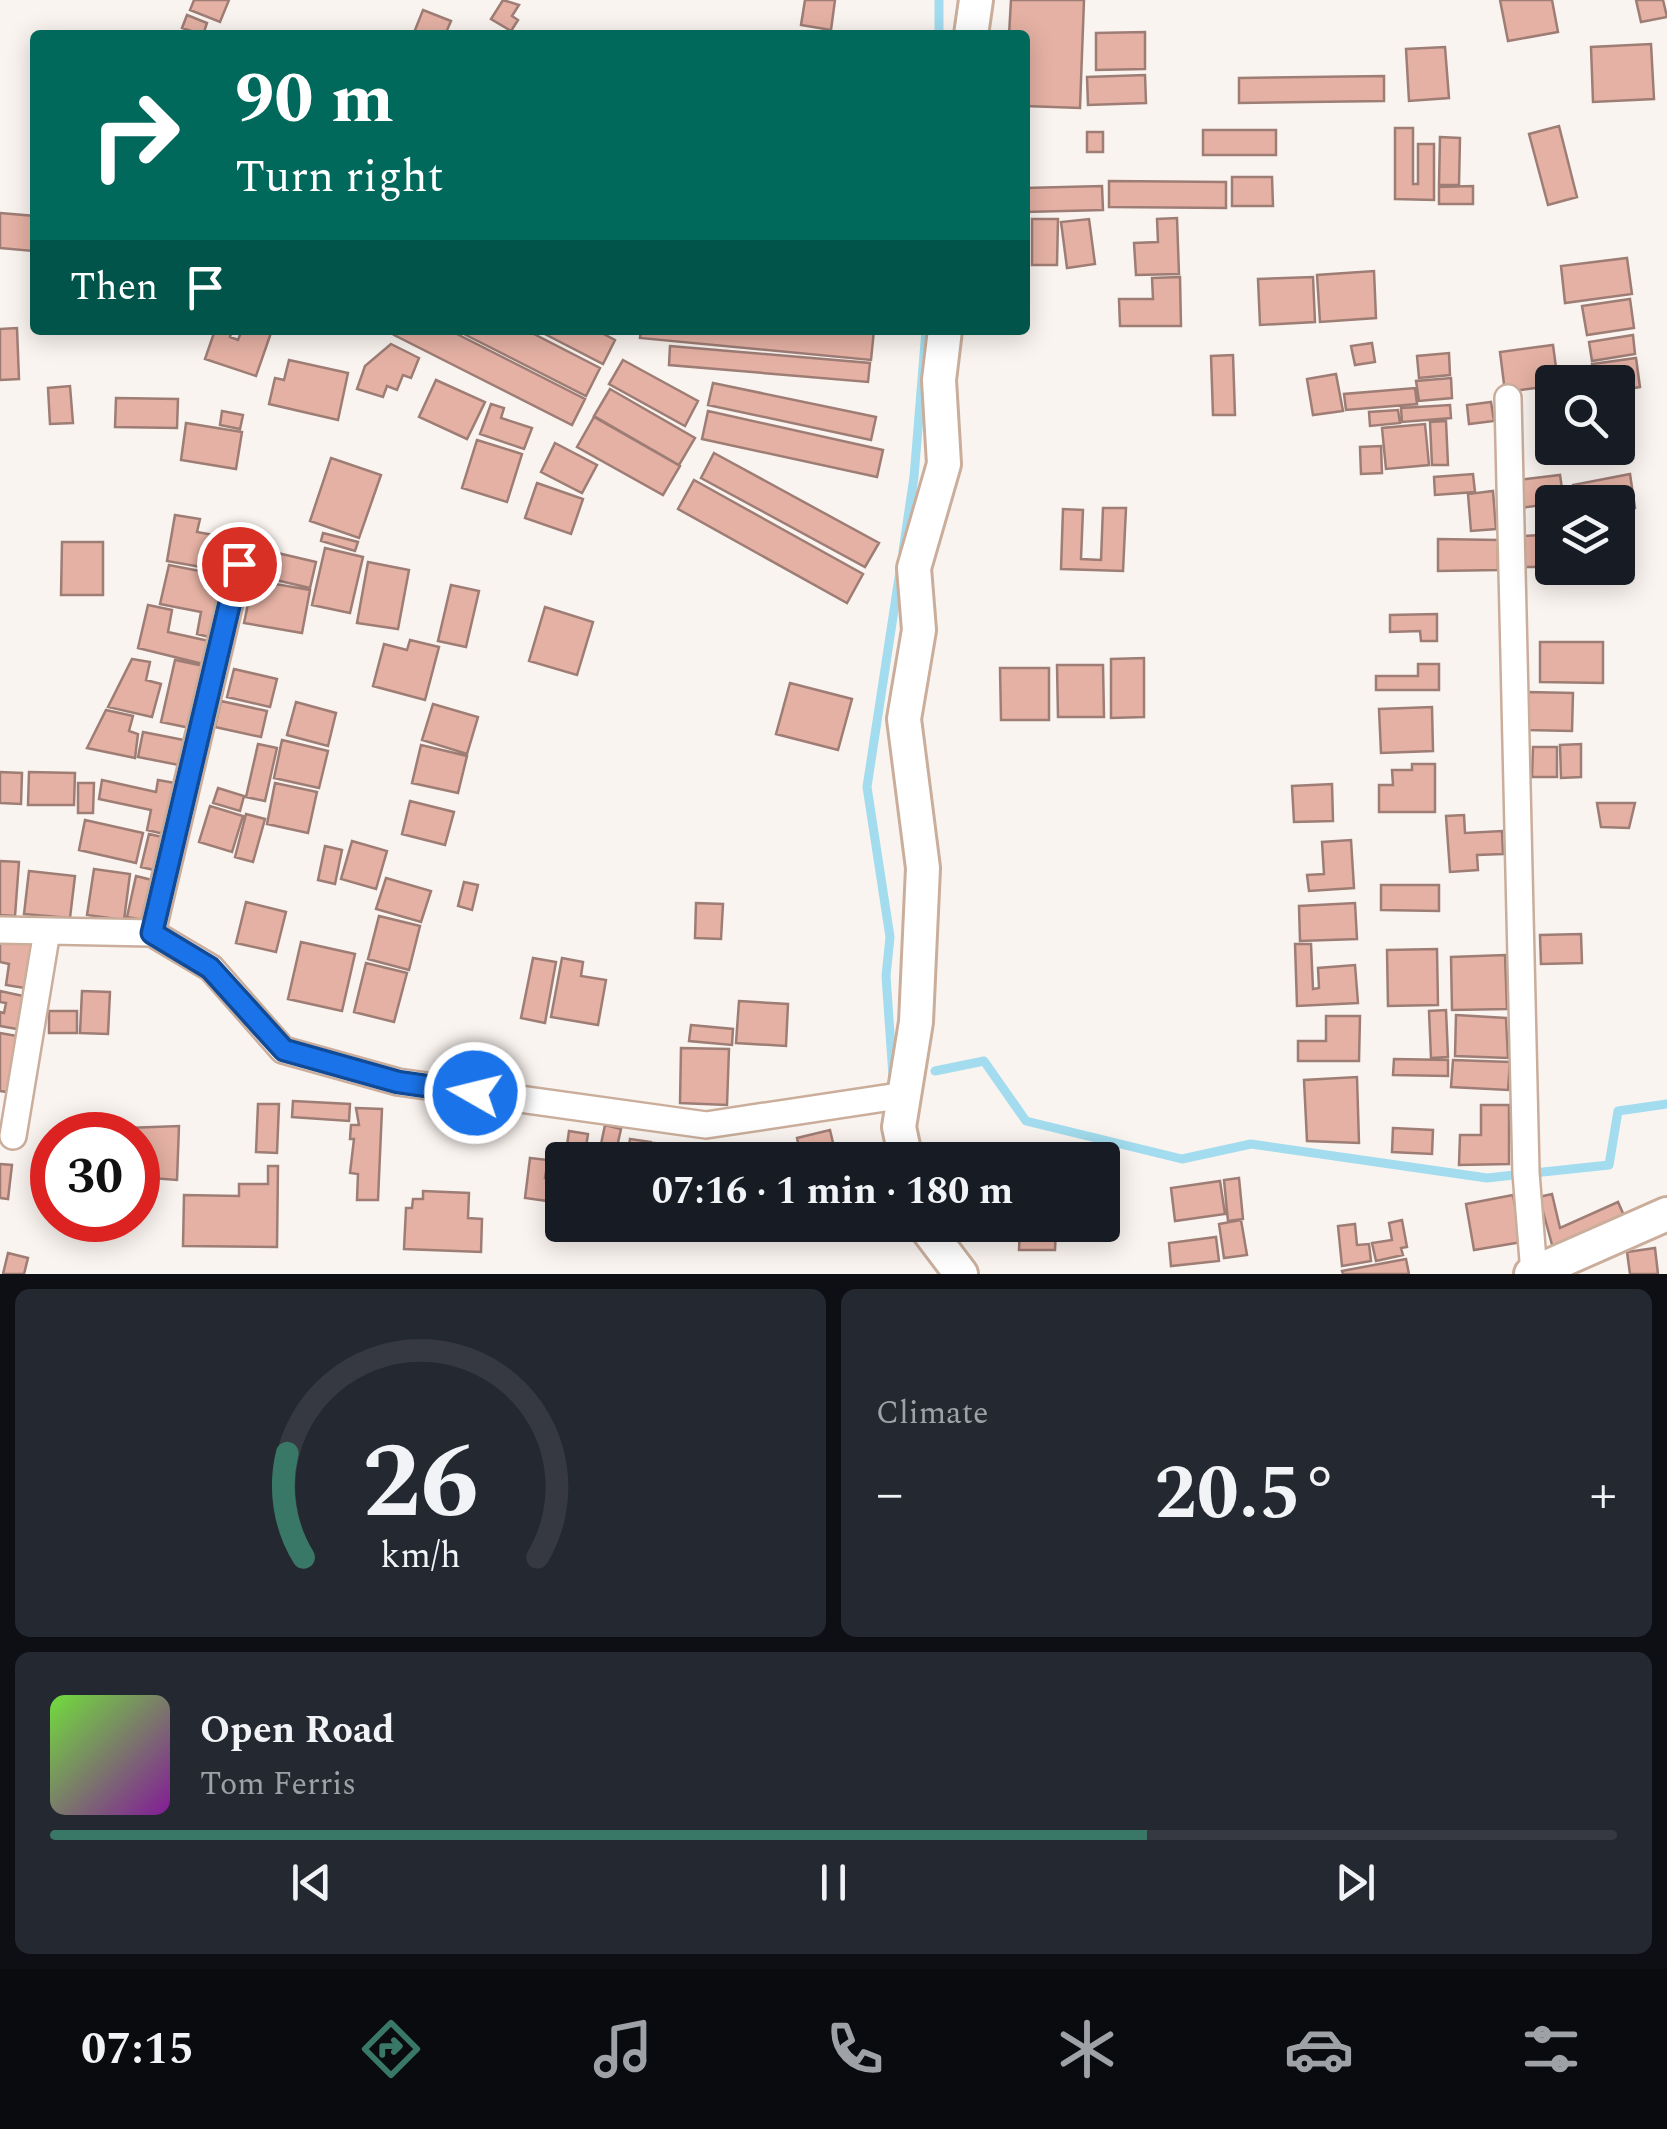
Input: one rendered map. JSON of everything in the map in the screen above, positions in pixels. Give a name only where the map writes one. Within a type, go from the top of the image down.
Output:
[{"type":"street","points":[[972,30],[976,0]]},
{"type":"street","points":[[902,1142],[899,1127],[916,1022],[922,868],[904,720],[919,630],[914,568],[944,464],[939,380],[944,335]]},
{"type":"street","points":[[1508,398],[1526,1174],[1532,1273],[1667,1214]]},
{"type":"street","points":[[152,933],[239,564]]},
{"type":"street","points":[[0,930],[152,933],[210,968],[284,1050],[398,1082],[706,1125],[906,1095]]},
{"type":"street","points":[[13,1136],[47,931]]},
{"type":"street","points":[[937,1242],[961,1274]]},
{"type":"building","points":[[194,0],[229,0],[220,22],[190,10]]},
{"type":"building","points":[[503,0],[519,5],[512,16],[518,20],[512,30],[491,19]]},
{"type":"building","points":[[805,0],[835,0],[831,30],[801,25]]},
{"type":"building","points":[[1011,0],[1084,0],[1080,108],[1030,106],[1030,30],[1009,30]]},
{"type":"building","points":[[1500,0],[1552,0],[1558,32],[1508,41]]},
{"type":"building","points":[[1636,0],[1663,0],[1667,17],[1641,22]]},
{"type":"building","points":[[423,10],[451,21],[447,30],[415,30]]},
{"type":"building","points":[[187,15],[207,23],[205,30],[182,28]]},
{"type":"building","points":[[1145,32],[1145,69],[1096,70],[1096,33]]},
{"type":"building","points":[[1651,44],[1654,99],[1593,102],[1591,47]]},
{"type":"building","points":[[1445,47],[1449,98],[1409,101],[1406,49]]},
{"type":"building","points":[[1145,75],[1146,103],[1088,105],[1087,77]]},
{"type":"building","points":[[1384,76],[1384,101],[1239,103],[1239,78]]},
{"type":"building","points":[[1559,126],[1577,197],[1548,205],[1529,134]]},
{"type":"building","points":[[1395,128],[1413,128],[1413,184],[1418,184],[1418,144],[1434,144],[1434,200],[1395,199]]},
{"type":"building","points":[[1203,130],[1276,130],[1276,155],[1203,155]]},
{"type":"building","points":[[1087,132],[1103,132],[1103,152],[1087,152]]},
{"type":"building","points":[[1440,137],[1460,138],[1459,185],[1439,185]]},
{"type":"building","points":[[1232,177],[1272,177],[1273,206],[1232,206]]},
{"type":"building","points":[[1109,181],[1226,182],[1226,208],[1109,207]]},
{"type":"building","points":[[1102,186],[1103,210],[1030,212],[1030,188]]},
{"type":"building","points":[[1473,186],[1473,204],[1439,204],[1439,187]]},
{"type":"building","points":[[0,213],[30,216],[30,251],[0,248]]},
{"type":"building","points":[[1177,218],[1179,274],[1136,275],[1134,243],[1158,242],[1157,219]]},
{"type":"building","points":[[1032,219],[1058,219],[1057,265],[1032,265]]},
{"type":"building","points":[[1089,219],[1095,264],[1067,268],[1061,222]]},
{"type":"building","points":[[1627,258],[1632,294],[1565,303],[1561,266]]},
{"type":"building","points":[[1374,271],[1376,318],[1320,322],[1317,275]]},
{"type":"building","points":[[1180,277],[1181,326],[1120,326],[1119,299],[1153,299],[1152,278]]},
{"type":"building","points":[[1313,277],[1315,322],[1260,325],[1258,279]]},
{"type":"building","points":[[1630,299],[1634,328],[1587,335],[1582,306]]},
{"type":"building","points":[[17,328],[19,379],[0,380],[0,329]]},
{"type":"building","points":[[213,335],[231,335],[238,340],[240,335],[270,335],[256,376],[205,359]]},
{"type":"building","points":[[394,335],[459,335],[585,399],[572,425]]},
{"type":"building","points":[[466,335],[536,335],[600,368],[586,396]]},
{"type":"building","points":[[547,335],[606,335],[615,340],[603,364]]},
{"type":"building","points":[[640,335],[874,335],[871,360],[640,338]]},
{"type":"building","points":[[1633,335],[1635,354],[1592,361],[1589,342]]},
{"type":"building","points":[[1372,343],[1375,362],[1355,365],[1351,346]]},
{"type":"building","points":[[391,344],[419,358],[411,378],[403,375],[397,390],[387,386],[383,397],[357,389],[365,366]]},
{"type":"building","points":[[1553,345],[1556,365],[1535,365],[1535,388],[1505,392],[1500,352]]},
{"type":"building","points":[[670,346],[870,363],[868,382],[669,365]]},
{"type":"building","points":[[1449,353],[1450,375],[1419,378],[1417,356]]},
{"type":"building","points":[[1233,355],[1235,415],[1213,415],[1211,356]]},
{"type":"building","points":[[1636,358],[1640,387],[1635,388],[1635,365],[1592,364]]},
{"type":"building","points":[[289,360],[348,373],[338,420],[269,404],[275,378],[284,380]]},
{"type":"building","points":[[623,360],[698,401],[685,426],[609,384]]},
{"type":"building","points":[[1336,374],[1343,411],[1313,415],[1307,379]]},
{"type":"building","points":[[1451,378],[1452,398],[1419,401],[1416,381]]},
{"type":"building","points":[[436,380],[485,402],[467,439],[419,417]]},
{"type":"building","points":[[713,383],[876,417],[871,440],[708,405]]},
{"type":"building","points":[[70,386],[73,423],[50,424],[48,388]]},
{"type":"building","points":[[1415,388],[1417,404],[1346,410],[1344,394]]},
{"type":"building","points":[[610,389],[695,438],[679,465],[594,416]]},
{"type":"building","points":[[116,398],[178,399],[177,428],[115,427]]},
{"type":"building","points":[[1491,402],[1494,421],[1469,424],[1467,405]]},
{"type":"building","points":[[491,404],[504,408],[501,418],[532,428],[524,449],[480,434]]},
{"type":"building","points":[[1450,405],[1451,418],[1402,422],[1401,408]]},
{"type":"building","points":[[1398,410],[1400,423],[1370,426],[1369,412]]},
{"type":"building","points":[[222,411],[243,415],[240,429],[220,425]]},
{"type":"building","points":[[708,411],[883,450],[877,477],[702,439]]},
{"type":"building","points":[[594,417],[680,466],[663,495],[577,447]]},
{"type":"building","points":[[1446,421],[1448,465],[1432,465],[1430,422]]},
{"type":"building","points":[[186,423],[242,432],[236,469],[181,460]]},
{"type":"building","points":[[1425,424],[1429,465],[1386,469],[1382,428]]},
{"type":"building","points":[[477,440],[522,454],[507,502],[462,488]]},
{"type":"building","points":[[555,443],[597,465],[582,493],[541,472]]},
{"type":"building","points":[[1381,446],[1382,473],[1361,474],[1360,447]]},
{"type":"building","points":[[714,453],[879,543],[865,567],[701,478]]},
{"type":"building","points":[[331,458],[381,475],[359,538],[310,521]]},
{"type":"building","points":[[1473,474],[1475,492],[1435,495],[1434,477]]},
{"type":"building","points":[[1630,474],[1632,485],[1573,485]]},
{"type":"building","points":[[1560,475],[1561,485],[1535,485],[1535,506],[1520,508],[1517,480]]},
{"type":"building","points":[[694,480],[863,574],[847,603],[678,509]]},
{"type":"building","points":[[537,483],[583,499],[571,534],[525,518]]},
{"type":"building","points":[[1493,491],[1496,529],[1471,531],[1468,494]]},
{"type":"building","points":[[1103,508],[1126,508],[1123,571],[1061,569],[1063,509],[1083,510],[1081,559],[1101,560]]},
{"type":"building","points":[[175,515],[200,519],[197,532],[230,538],[224,571],[167,561]]},
{"type":"building","points":[[323,533],[358,542],[355,551],[321,541]]},
{"type":"building","points":[[1535,535],[1535,567],[1523,567],[1522,536]]},
{"type":"building","points":[[1438,539],[1498,540],[1498,570],[1438,571]]},
{"type":"building","points":[[62,542],[103,542],[103,595],[61,595]]},
{"type":"building","points":[[325,548],[363,557],[350,613],[312,605]]},
{"type":"building","points":[[269,551],[316,562],[310,588],[263,577]]},
{"type":"building","points":[[368,562],[409,570],[398,629],[357,623]]},
{"type":"building","points":[[169,565],[225,576],[213,638],[197,634],[201,612],[160,604]]},
{"type":"building","points":[[253,580],[310,590],[302,633],[244,623]]},
{"type":"building","points":[[451,585],[479,591],[466,647],[438,641]]},
{"type":"building","points":[[148,605],[172,610],[168,632],[209,641],[203,664],[138,648]]},
{"type":"building","points":[[545,607],[593,622],[577,675],[529,661]]},
{"type":"building","points":[[1437,614],[1437,641],[1421,641],[1420,631],[1390,632],[1390,615]]},
{"type":"building","points":[[410,640],[439,647],[425,700],[373,686],[384,644],[407,650]]},
{"type":"building","points":[[1540,642],[1603,642],[1603,683],[1540,682]]},
{"type":"building","points":[[1144,658],[1144,717],[1111,718],[1111,659]]},
{"type":"building","points":[[132,659],[150,662],[146,680],[161,684],[152,717],[108,707]]},
{"type":"building","points":[[175,660],[204,666],[190,728],[161,722]]},
{"type":"building","points":[[1418,664],[1439,664],[1439,690],[1376,690],[1376,676],[1418,676]]},
{"type":"building","points":[[1057,665],[1103,665],[1104,717],[1058,717]]},
{"type":"building","points":[[1000,668],[1049,668],[1049,720],[1001,720]]},
{"type":"building","points":[[234,669],[277,679],[270,707],[227,697]]},
{"type":"building","points":[[790,683],[852,699],[838,750],[776,734]]},
{"type":"building","points":[[1527,692],[1573,693],[1572,731],[1526,730]]},
{"type":"building","points":[[221,701],[267,711],[261,737],[215,727]]},
{"type":"building","points":[[296,702],[336,713],[328,746],[287,735]]},
{"type":"building","points":[[433,704],[478,717],[467,754],[422,740]]},
{"type":"building","points":[[1432,707],[1433,751],[1381,753],[1379,709]]},
{"type":"building","points":[[106,710],[133,716],[129,731],[138,734],[135,758],[87,748]]},
{"type":"building","points":[[143,732],[189,741],[184,766],[138,757]]},
{"type":"building","points":[[282,740],[328,751],[319,788],[274,778]]},
{"type":"building","points":[[258,744],[277,748],[265,801],[246,797]]},
{"type":"building","points":[[1581,744],[1581,777],[1561,778],[1560,745]]},
{"type":"building","points":[[421,745],[467,756],[458,793],[412,783]]},
{"type":"building","points":[[1533,747],[1557,747],[1557,777],[1532,777]]},
{"type":"building","points":[[1412,764],[1435,764],[1435,812],[1379,812],[1379,785],[1393,785],[1392,770],[1412,770]]},
{"type":"building","points":[[0,772],[22,773],[21,804],[0,803]]},
{"type":"building","points":[[29,772],[75,773],[74,805],[28,805]]},
{"type":"building","points":[[102,780],[156,792],[158,780],[175,783],[164,834],[147,830],[151,810],[99,799]]},
{"type":"building","points":[[78,783],[94,783],[93,813],[78,813]]},
{"type":"building","points":[[275,783],[317,792],[308,833],[267,824]]},
{"type":"building","points":[[1332,784],[1333,821],[1294,822],[1292,786]]},
{"type":"building","points":[[218,788],[244,796],[240,811],[213,803]]},
{"type":"building","points":[[410,801],[454,812],[445,845],[402,834]]},
{"type":"building","points":[[1597,803],[1635,803],[1629,828],[1601,827]]},
{"type":"building","points":[[210,806],[243,816],[232,852],[199,842]]},
{"type":"building","points":[[246,814],[265,819],[253,862],[235,857]]},
{"type":"building","points":[[1464,815],[1465,833],[1502,831],[1503,854],[1477,855],[1478,870],[1450,872],[1446,816]]},
{"type":"building","points":[[85,820],[143,833],[136,863],[79,850]]},
{"type":"building","points":[[149,834],[162,837],[154,870],[141,867]]},
{"type":"building","points":[[1351,840],[1354,888],[1309,891],[1307,875],[1324,874],[1322,842]]},
{"type":"building","points":[[352,841],[387,851],[376,889],[341,879]]},
{"type":"building","points":[[325,846],[342,850],[335,884],[318,880]]},
{"type":"building","points":[[0,861],[19,862],[15,916],[0,915]]},
{"type":"building","points":[[94,869],[130,874],[124,920],[87,915]]},
{"type":"building","points":[[29,871],[75,876],[70,918],[24,914]]},
{"type":"building","points":[[136,876],[152,880],[143,920],[127,917]]},
{"type":"building","points":[[386,878],[431,891],[421,922],[376,909]]},
{"type":"building","points":[[464,882],[478,885],[472,910],[458,906]]},
{"type":"building","points":[[1381,885],[1439,885],[1439,911],[1381,910]]},
{"type":"building","points":[[246,902],[286,912],[276,952],[236,943]]},
{"type":"building","points":[[696,903],[723,904],[721,939],[695,938]]},
{"type":"building","points":[[1355,903],[1357,939],[1300,941],[1299,906]]},
{"type":"building","points":[[379,916],[420,926],[409,970],[368,959]]},
{"type":"building","points":[[1581,934],[1582,963],[1541,964],[1540,935]]},
{"type":"building","points":[[0,939],[32,944],[25,988],[6,985],[9,964],[0,962]]},
{"type":"building","points":[[301,942],[355,954],[342,1011],[288,999]]},
{"type":"building","points":[[1295,944],[1311,944],[1313,989],[1319,988],[1318,968],[1355,965],[1358,1003],[1297,1006]]},
{"type":"building","points":[[1437,949],[1438,1005],[1388,1006],[1387,950]]},
{"type":"building","points":[[1505,955],[1507,1009],[1452,1010],[1451,957]]},
{"type":"building","points":[[533,958],[556,962],[545,1023],[521,1018]]},
{"type":"building","points":[[562,958],[583,962],[581,976],[606,980],[598,1025],[551,1017]]},
{"type":"building","points":[[366,963],[407,973],[394,1022],[354,1012]]},
{"type":"building","points":[[0,991],[23,996],[17,1029],[0,1026],[0,1012],[4,1013],[6,1003],[0,1002]]},
{"type":"building","points":[[82,991],[110,992],[108,1034],[80,1033]]},
{"type":"building","points":[[739,1001],[788,1004],[786,1046],[736,1043]]},
{"type":"building","points":[[1446,1010],[1448,1057],[1431,1058],[1429,1011]]},
{"type":"building","points":[[49,1011],[77,1011],[77,1033],[49,1033]]},
{"type":"building","points":[[1456,1015],[1506,1018],[1508,1058],[1455,1056]]},
{"type":"building","points":[[1326,1016],[1360,1016],[1359,1061],[1298,1061],[1298,1041],[1326,1041]]},
{"type":"building","points":[[691,1025],[733,1029],[732,1045],[689,1041]]},
{"type":"building","points":[[0,1033],[17,1036],[7,1092],[0,1091]]},
{"type":"building","points":[[681,1048],[729,1049],[727,1105],[680,1103]]},
{"type":"building","points":[[1394,1059],[1448,1060],[1448,1076],[1393,1075]]},
{"type":"building","points":[[1453,1060],[1510,1062],[1508,1090],[1451,1087]]},
{"type":"building","points":[[1357,1077],[1359,1143],[1307,1141],[1304,1080]]},
{"type":"building","points":[[293,1101],[350,1104],[349,1121],[292,1117]]},
{"type":"building","points":[[258,1104],[279,1104],[277,1153],[256,1152]]},
{"type":"building","points":[[1481,1105],[1509,1105],[1509,1164],[1459,1165],[1460,1135],[1481,1135]]},
{"type":"building","points":[[356,1108],[382,1109],[378,1200],[357,1200],[358,1174],[350,1173],[354,1139],[350,1139],[351,1125],[359,1125]]},
{"type":"building","points":[[605,1125],[621,1129],[618,1142],[601,1142]]},
{"type":"building","points":[[179,1126],[177,1180],[160,1179],[160,1127]]},
{"type":"building","points":[[1393,1128],[1433,1130],[1432,1154],[1392,1152]]},
{"type":"building","points":[[830,1130],[833,1142],[798,1142],[797,1138]]},
{"type":"building","points":[[569,1131],[588,1134],[587,1142],[567,1142]]},
{"type":"building","points":[[530,1158],[545,1160],[545,1201],[525,1198]]},
{"type":"building","points":[[0,1164],[12,1165],[8,1199],[0,1198]]},
{"type":"building","points":[[268,1166],[278,1166],[277,1247],[183,1246],[184,1195],[239,1196],[239,1184],[268,1184]]},
{"type":"building","points":[[1239,1178],[1243,1219],[1228,1221],[1224,1180]]},
{"type":"building","points":[[1220,1181],[1225,1214],[1175,1221],[1171,1188]]},
{"type":"building","points":[[423,1191],[469,1193],[468,1218],[482,1219],[481,1252],[404,1249],[406,1208],[412,1208],[413,1199],[423,1199]]},
{"type":"building","points":[[1552,1194],[1560,1228],[1618,1202],[1626,1220],[1554,1252],[1539,1197]]},
{"type":"building","points":[[1513,1195],[1522,1242],[1474,1250],[1466,1204]]},
{"type":"building","points":[[1241,1220],[1247,1255],[1224,1258],[1219,1224]]},
{"type":"building","points":[[1402,1220],[1407,1247],[1401,1248],[1403,1255],[1376,1261],[1372,1243],[1392,1240],[1389,1223]]},
{"type":"building","points":[[1355,1224],[1357,1245],[1369,1244],[1371,1261],[1342,1266],[1338,1226]]},
{"type":"building","points":[[1216,1237],[1219,1261],[1171,1266],[1169,1243]]},
{"type":"building","points":[[1019,1242],[1055,1242],[1055,1250],[1019,1250]]},
{"type":"building","points":[[1655,1248],[1658,1274],[1630,1274],[1627,1252]]},
{"type":"building","points":[[8,1253],[28,1258],[24,1274],[3,1274]]},
{"type":"building","points":[[1406,1259],[1409,1274],[1342,1271]]},
{"type":"waterway","points":[[939,0],[939,30]]},
{"type":"waterway","points":[[903,551],[914,477],[926,335]]},
{"type":"waterway","points":[[893,1076],[886,976],[890,937],[867,787],[900,571]]},
{"type":"waterway","points":[[935,1071],[984,1061],[1026,1121],[1182,1159],[1251,1144],[1487,1178],[1609,1165],[1618,1111],[1667,1104]]},
{"type":"route","points":[[239,564],[152,933],[210,968],[284,1050],[398,1082],[475,1093]]}]
